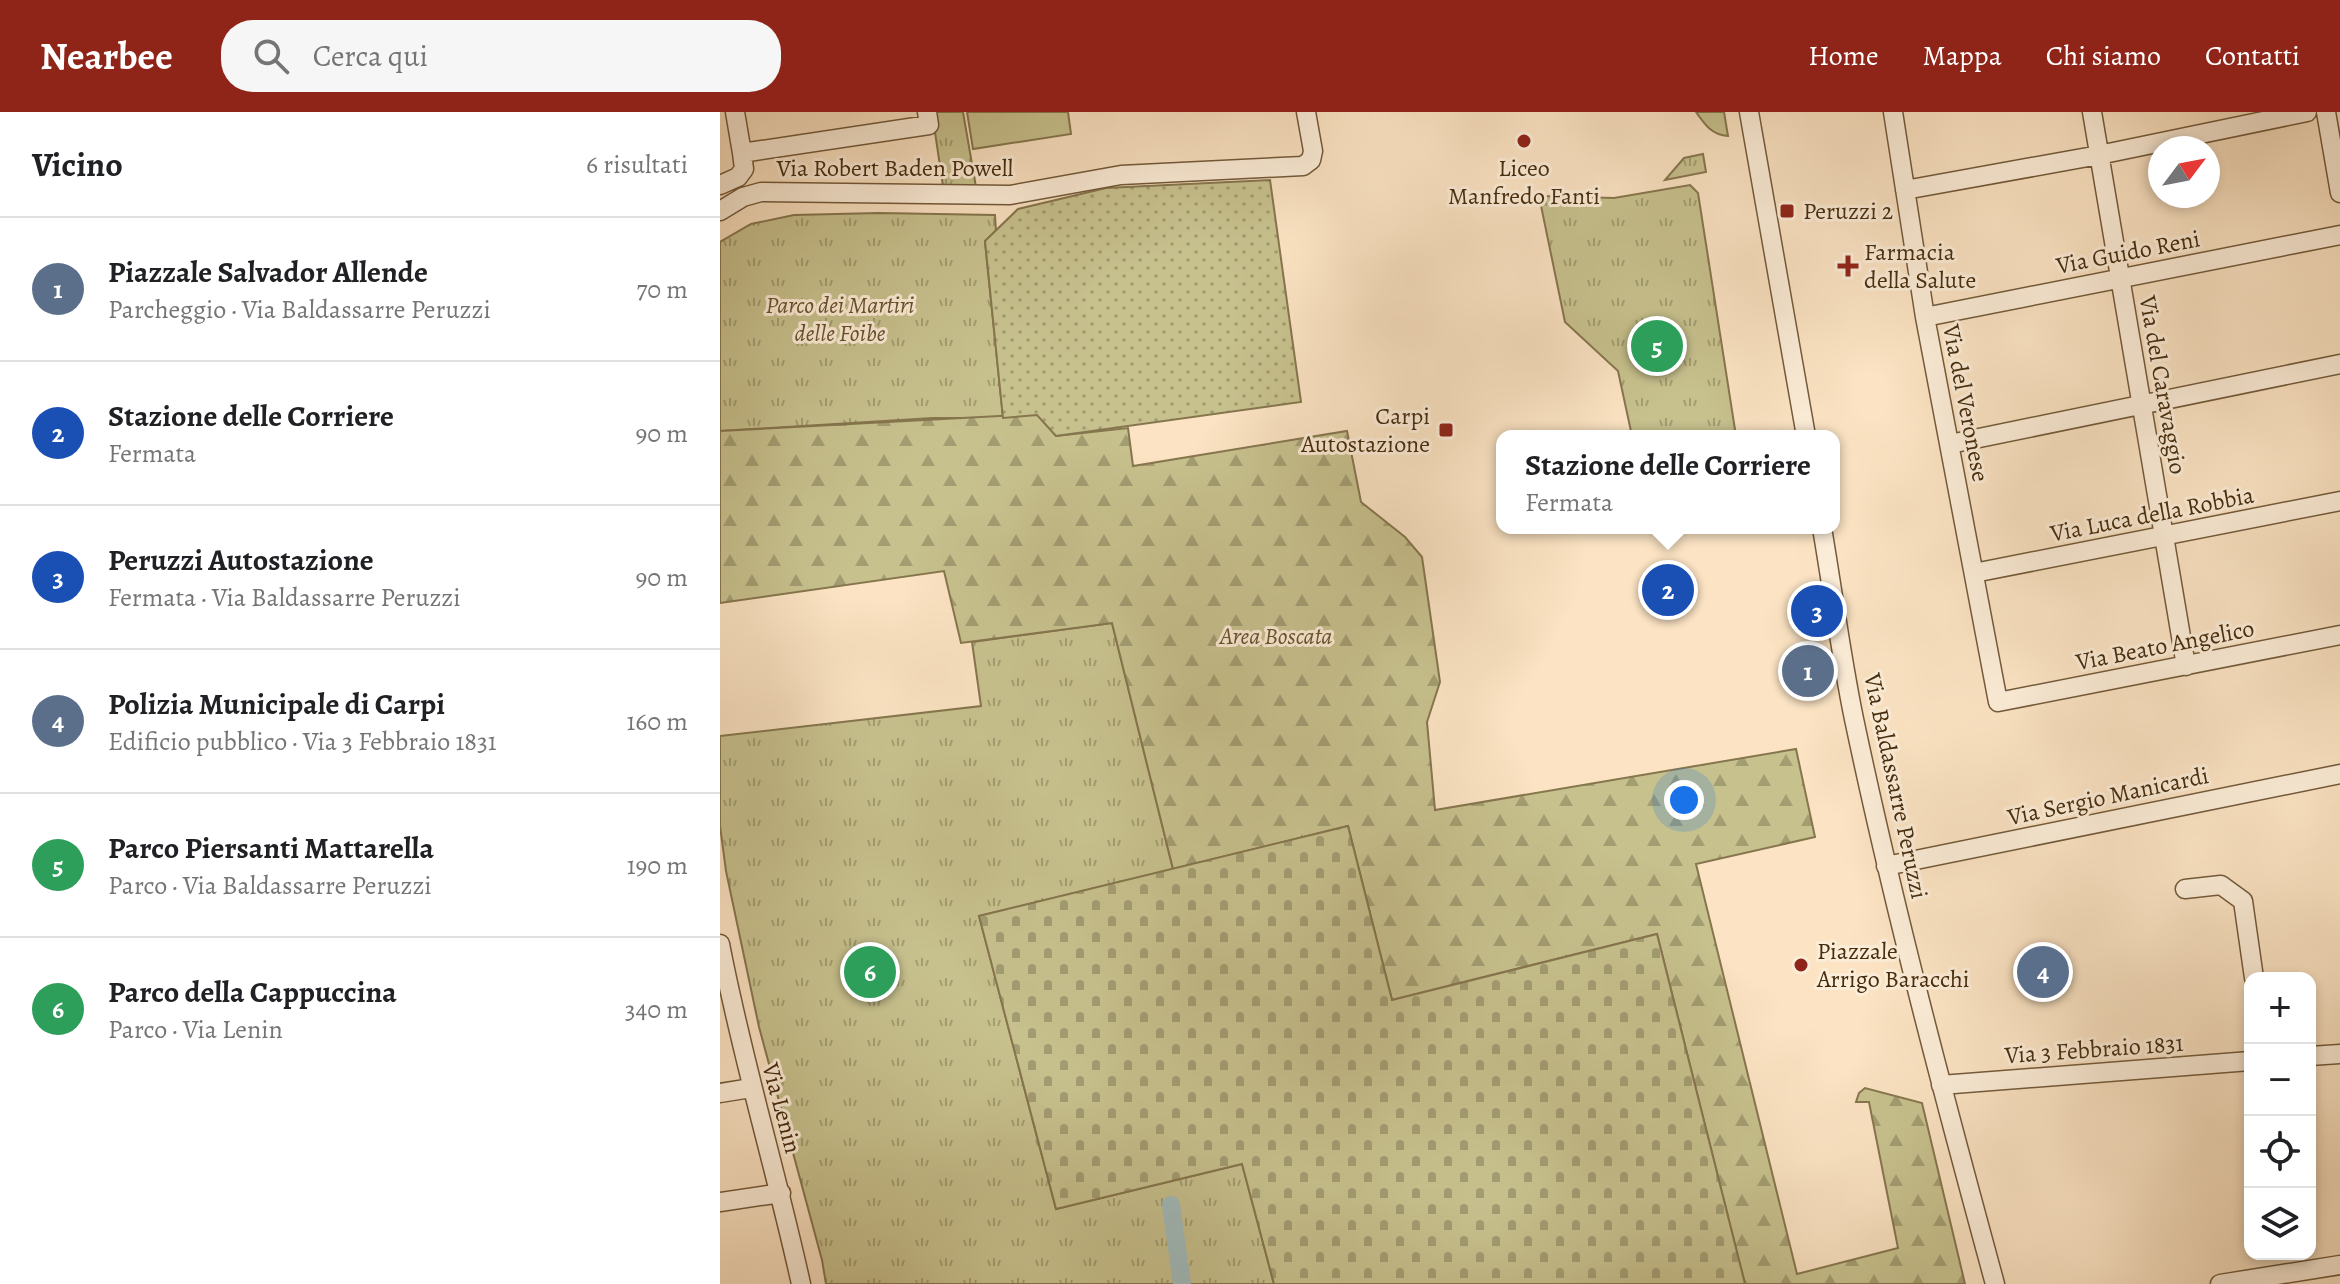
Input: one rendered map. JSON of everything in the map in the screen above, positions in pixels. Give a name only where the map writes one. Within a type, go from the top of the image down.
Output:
[{"type":"street","points":[[720,185],[738,177],[744,169],[735,112]]},
{"type":"street","points":[[742,153],[929,125],[927,112]]},
{"type":"street","name":"Via Robert Baden Powell","points":[[720,211],[743,197],[761,192],[1010,195],[1121,175],[1303,166],[1311,160],[1313,151],[1306,112]]},
{"type":"street","points":[[1749,112],[1805,430]]},
{"type":"street","name":"Via del Veronese","points":[[1893,112],[1925,317],[1998,702]]},
{"type":"street","name":"Via del Caravaggio","points":[[2092,112],[2186,666]]},
{"type":"street","points":[[1905,190],[2099,155],[2307,112]]},
{"type":"street","points":[[2326,112],[2340,193]]},
{"type":"street","name":"Via Guido Reni","points":[[1925,317],[2340,235]]},
{"type":"street","points":[[1950,444],[2340,364]]},
{"type":"street","name":"Via Luca della Robbia","points":[[1974,573],[2340,501]]},
{"type":"street","name":"Via Baldassarre Peruzzi","points":[[1823,534],[1854,716],[1886,866],[1995,1284]]},
{"type":"street","name":"Via Beato Angelico","points":[[1998,702],[2340,635]]},
{"type":"street","name":"Via Sergio Manicardi","points":[[1886,866],[2340,774]]},
{"type":"street","points":[[2185,889],[2221,885],[2243,901],[2253,972]]},
{"type":"street","name":"Via Lenin","points":[[720,944],[722,970],[781,1193],[801,1284]]},
{"type":"street","points":[[2316,1056],[2340,1054]]},
{"type":"street","name":"Via 3 Febbraio 1831","points":[[1941,1085],[2244,1061]]},
{"type":"street","points":[[720,1093],[751,1088]]},
{"type":"street","points":[[720,1202],[781,1193]]},
{"type":"street","points":[[2220,1284],[2340,1265]]},
{"type":"green space","points":[[932,112],[963,112],[976,187],[943,186]]},
{"type":"green space","points":[[967,112],[1068,112],[1071,134],[973,149]]},
{"type":"green space","points":[[1696,112],[1724,112],[1728,136],[1713,131]]},
{"type":"green space","points":[[1703,154],[1706,172],[1665,180],[1684,158]]},
{"type":"green space","points":[[1270,180],[1301,402],[1056,436],[1037,415],[1003,418],[985,241],[1018,209],[1106,188]]},
{"type":"green space","points":[[1690,185],[1698,193],[1735,430],[1631,430],[1618,371],[1565,322],[1539,196],[1614,198]]},
{"type":"green space","name":"Parco dei Martiri delle Foibe","points":[[794,215],[995,215],[996,231],[985,242],[1003,418],[933,418],[720,431],[720,242],[751,224]]},
{"type":"green space","name":"Area Boscata","points":[[1037,414],[1056,436],[1128,428],[1133,466],[1347,431],[1361,502],[1405,537],[1422,557],[1440,682],[1427,722],[1435,810],[1796,749],[1815,837],[1696,864],[1797,1274],[1898,1248],[1869,1102],[1856,1102],[1865,1088],[1922,1103],[1965,1284],[1745,1284],[1657,934],[1392,1000],[1348,826],[1173,869],[1112,623],[961,643],[944,571],[720,603],[720,431]]},
{"type":"green space","points":[[1112,623],[1173,869],[979,916],[1056,1209],[1242,1164],[1274,1284],[826,1284],[759,1027],[726,871],[720,826],[720,736],[981,706],[972,642]]},
{"type":"green space","points":[[1348,826],[1392,1000],[1657,934],[1745,1284],[1274,1284],[1242,1164],[1056,1209],[979,916]]},
{"type":"waterway","points":[[1171,1205],[1182,1284]]},
{"type":"place","name":"Liceo Manfredo Fanti","points":[[1524,141]]},
{"type":"place","name":"Peruzzi 2","points":[[1787,211]]},
{"type":"place","name":"Farmacia della Salute","points":[[1848,266]]},
{"type":"place","name":"Parco Piersanti Mattarella","points":[[1657,346]]},
{"type":"place","name":"Carpi Autostazione","points":[[1446,430]]},
{"type":"place","name":"Stazione delle Corriere","points":[[1668,590]]},
{"type":"place","name":"Peruzzi Autostazione","points":[[1817,611]]},
{"type":"place","name":"Piazzale Salvador Allende","points":[[1808,671]]},
{"type":"place","name":"Piazzale Arrigo Baracchi","points":[[1801,965]]},
{"type":"place","name":"Parco della Cappuccina","points":[[870,972]]},
{"type":"place","name":"Polizia Municipale di Carpi","points":[[2043,972]]}]
